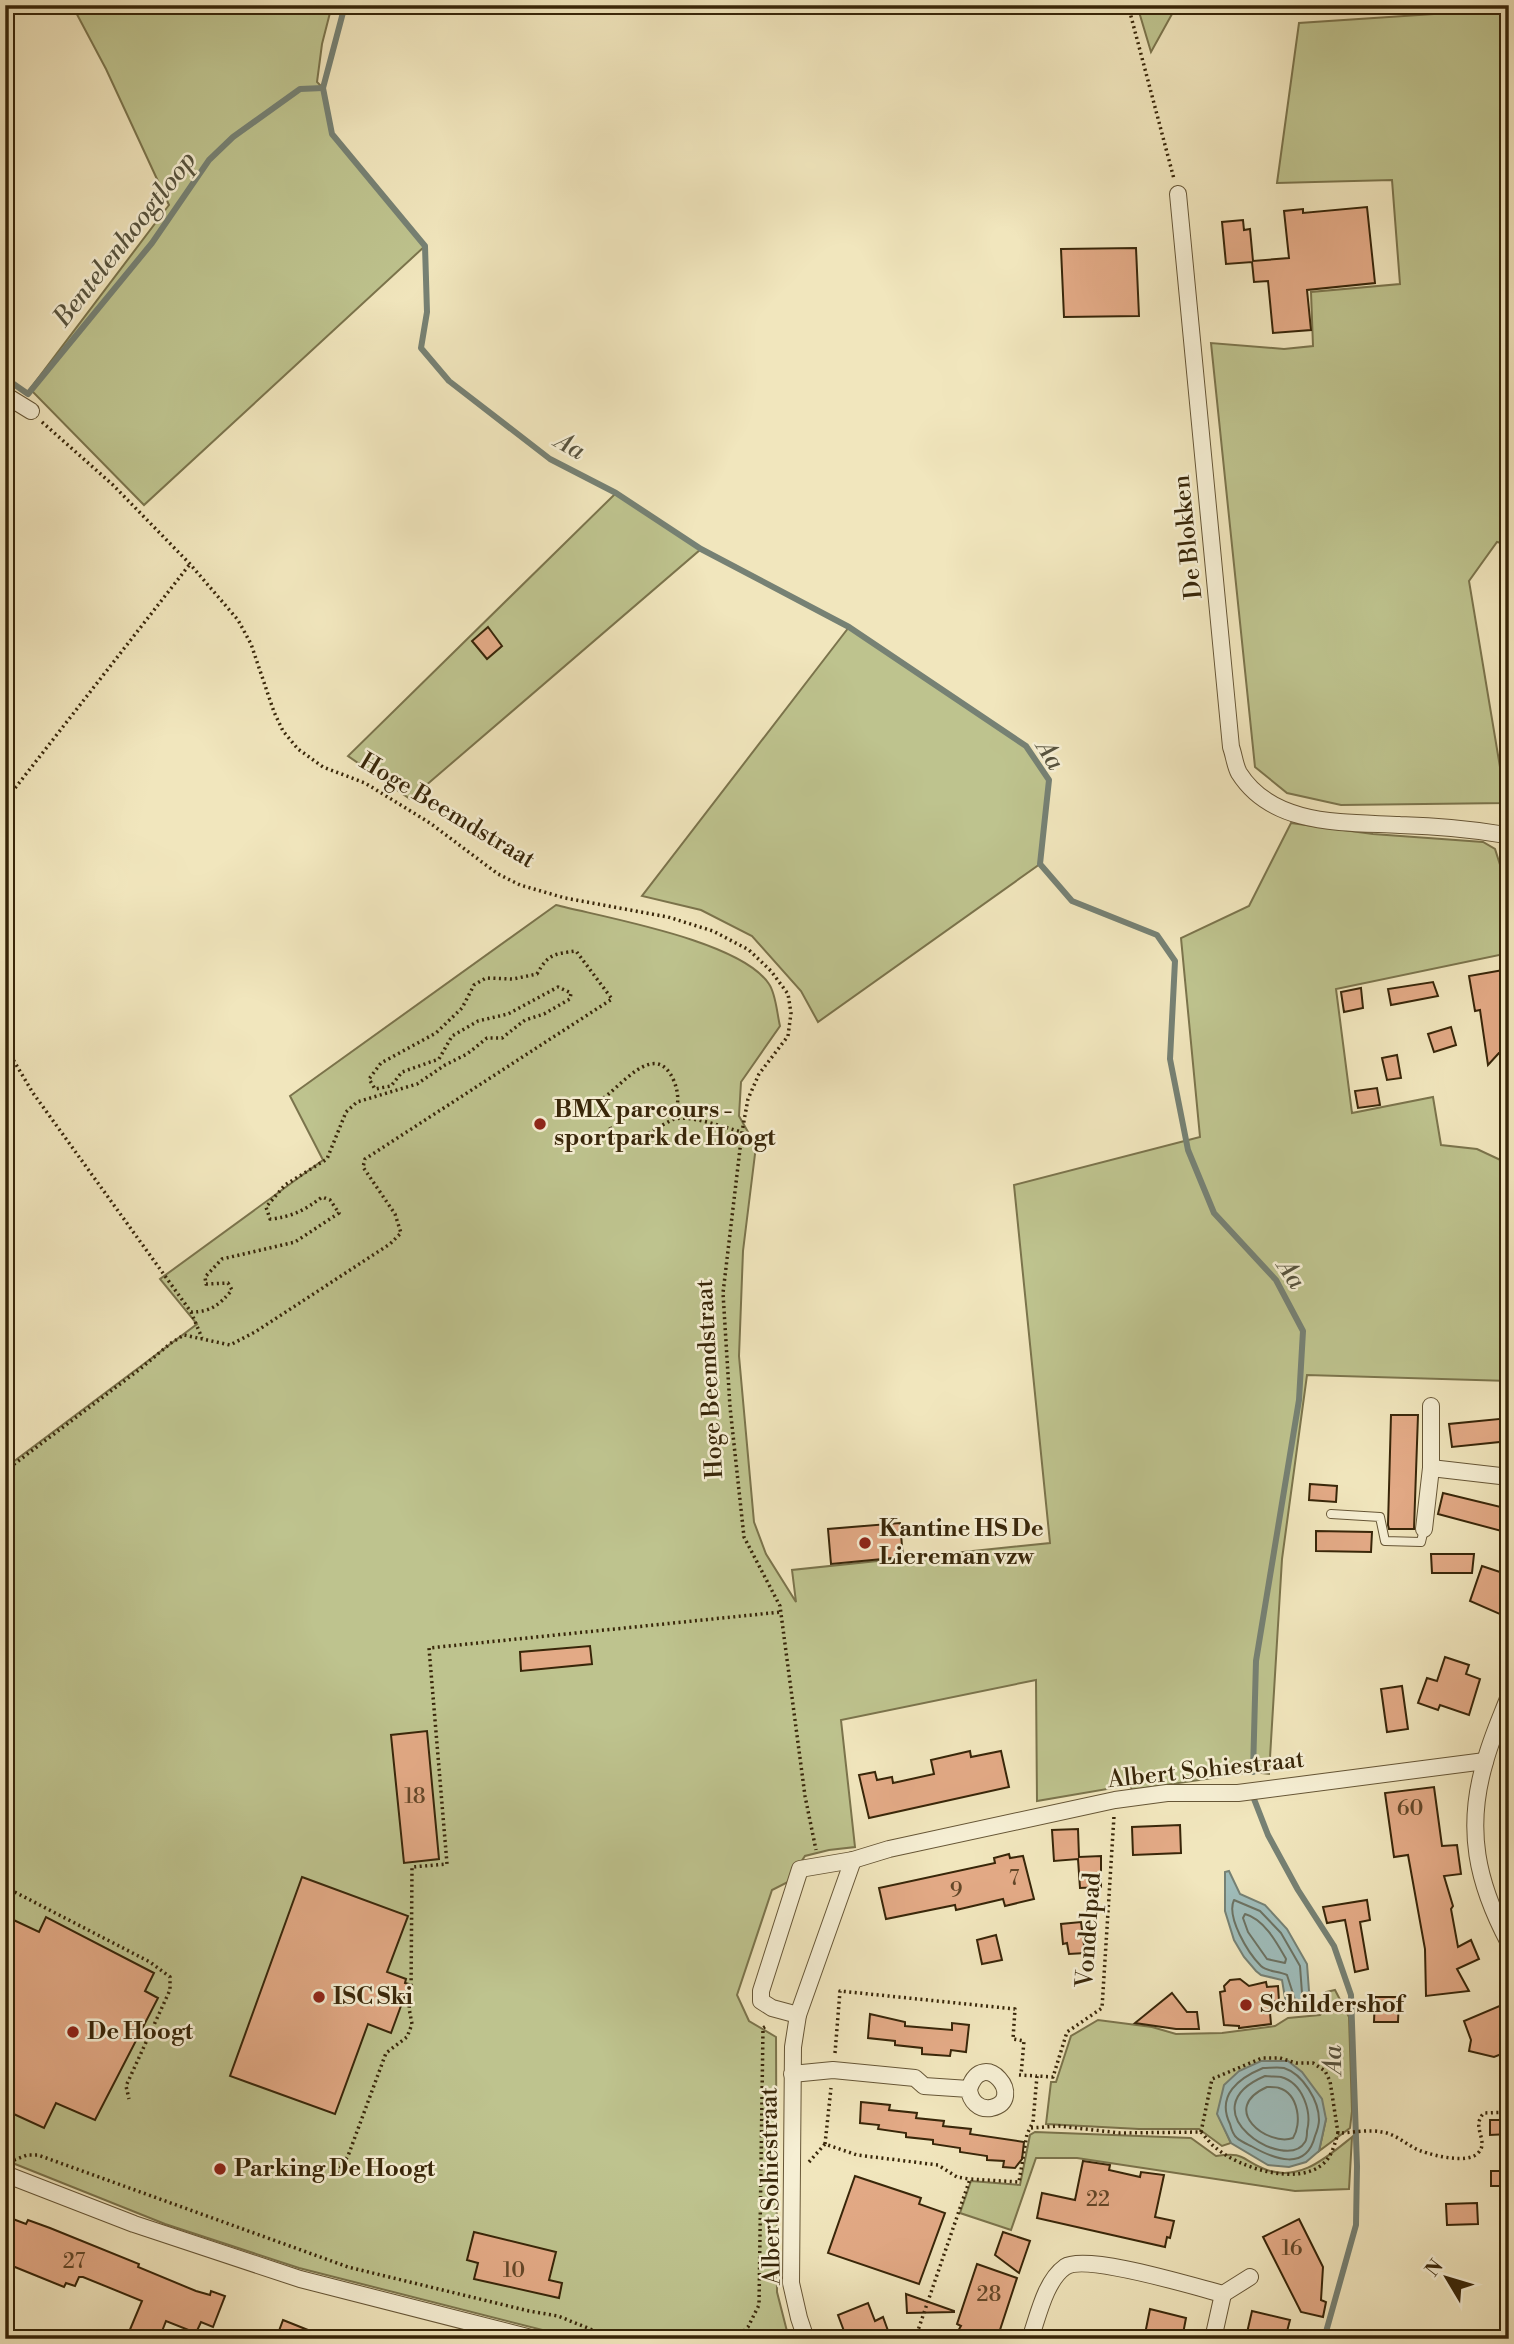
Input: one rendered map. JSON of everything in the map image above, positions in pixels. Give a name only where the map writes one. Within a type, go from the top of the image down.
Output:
[{"type":"street","name":"De Blokken","points":[[1178,194],[1231,747],[1238,772],[1256,792],[1280,808],[1314,819],[1352,825],[1397,824],[1471,829],[1508,838]]},
{"type":"street","points":[[5,394],[31,411]]},
{"type":"street","points":[[1424,1529],[1431,1468],[1431,1406]]},
{"type":"street","points":[[1431,1468],[1509,1477]]},
{"type":"street","points":[[1509,1696],[1485,1761],[1476,1800],[1478,1863],[1489,1902],[1509,1943]]},
{"type":"street","name":"Albert Sohiestraat","points":[[798,2015],[772,2008],[761,2001],[761,1991],[800,1868],[827,1866],[888,1849],[1115,1800],[1167,1793],[1238,1793],[1485,1761]]},
{"type":"street","name":"Albert Sohiestraat","points":[[806,2339],[792,2283],[793,2047],[798,2015],[853,1860]]},
{"type":"street","name":"Albert Sohiestraat","points":[[792,2074],[833,2070],[915,2078],[924,2086],[969,2089]]},
{"type":"street","points":[[5,2174],[134,2224],[300,2279],[535,2339]]},
{"type":"street","points":[[1030,2339],[1049,2286],[1063,2268],[1071,2264],[1083,2262],[1127,2270],[1223,2294]]},
{"type":"street","points":[[1213,2339],[1223,2294],[1250,2277]]},
{"type":"lane","points":[[1331,1514],[1380,1517],[1385,1541],[1421,1542],[1424,1529]]},
{"type":"path","points":[[1128,5],[1178,194]]},
{"type":"path","name":"Hoge Beemdstraat","points":[[31,411],[113,485],[190,565],[238,620],[251,644],[274,712],[283,731],[298,748],[323,767],[365,783],[430,823],[498,874],[520,885],[565,898],[668,917],[713,931],[749,950],[771,971],[788,994],[791,1013],[788,1036],[759,1074],[748,1099],[741,1132],[723,1293],[730,1407],[744,1537],[780,1606],[805,1796],[816,1851],[827,1866]]},
{"type":"path","points":[[5,801],[190,565]]},
{"type":"path","points":[[5,1471],[184,1335],[230,1345],[255,1332],[396,1239],[401,1233],[395,1214],[363,1167],[365,1159],[612,999],[576,951],[553,954],[543,963],[537,974],[513,979],[486,978],[474,985],[462,1008],[436,1033],[381,1063],[369,1079],[375,1089],[391,1086],[402,1072],[439,1059],[452,1036],[478,1021],[508,1014],[558,986],[571,993],[570,999],[544,1014],[525,1020],[502,1038],[487,1038],[467,1054],[417,1084],[357,1102],[346,1112],[327,1159],[285,1185],[266,1207],[270,1219],[285,1218],[302,1212],[322,1197],[330,1200],[339,1213],[295,1242],[222,1259],[205,1277],[206,1284],[228,1283],[232,1290],[218,1306],[205,1312],[191,1312]]},
{"type":"path","points":[[5,1046],[33,1093],[191,1312],[202,1338]]},
{"type":"path","points":[[599,1101],[643,1064],[654,1064],[665,1068],[676,1086],[679,1098],[674,1118]]},
{"type":"path","points":[[610,1127],[617,1142],[629,1142],[645,1137],[674,1118],[687,1118],[741,1132]]},
{"type":"path","points":[[337,2173],[348,2156],[386,2053],[407,2037],[412,2024],[409,2008],[412,1867],[447,1864],[429,1648],[781,1612]]},
{"type":"path","name":"Vondelpad","points":[[970,2179],[1019,2182],[1027,2134],[1031,2128],[1037,2076],[1053,2077],[1067,2032],[1102,2008],[1115,1800]]},
{"type":"path","points":[[5,1887],[150,1962],[170,1977],[170,1990],[126,2086],[129,2099]]},
{"type":"path","points":[[806,2165],[825,2144],[840,1991],[1014,2009],[1013,2039],[1024,2041],[1021,2074]]},
{"type":"path","points":[[736,2339],[748,2327],[759,2305],[763,2028],[798,2015]]},
{"type":"path","points":[[1031,2128],[1059,2126],[1120,2133],[1201,2132],[1218,2150],[1247,2165],[1282,2175],[1307,2172],[1323,2164],[1331,2154],[1338,2133],[1330,2081],[1325,2071],[1313,2063],[1296,2063],[1280,2057],[1262,2058],[1212,2079],[1201,2132]]},
{"type":"path","points":[[1338,2133],[1383,2132],[1422,2152],[1464,2160],[1477,2155],[1481,2149],[1478,2122],[1480,2117],[1484,2113],[1509,2112]]},
{"type":"path","points":[[825,2144],[857,2155],[938,2165],[957,2177],[970,2179],[915,2339]]},
{"type":"path","points":[[5,2162],[27,2155],[38,2155],[348,2267],[558,2316],[615,2339]]},
{"type":"green space","points":[[72,5],[332,5],[322,44],[317,82],[323,88],[332,134],[425,246],[144,505],[30,389],[169,205],[106,69]]},
{"type":"green space","points":[[1137,5],[1177,5],[1151,52]]},
{"type":"green space","points":[[1509,9],[1509,545],[1497,542],[1469,581],[1506,803],[1341,805],[1287,793],[1255,767],[1211,343],[1284,349],[1313,346],[1311,292],[1400,284],[1392,180],[1277,183],[1299,23]]},
{"type":"green space","points":[[616,493],[701,549],[410,799],[348,756]]},
{"type":"green space","points":[[849,627],[1026,746],[1049,780],[1040,864],[818,1022],[801,991],[752,936],[701,910],[642,896]]},
{"type":"green space","points":[[1291,823],[1373,834],[1483,842],[1495,849],[1509,893],[1509,953],[1336,989],[1352,1113],[1433,1097],[1441,1145],[1477,1149],[1509,1164],[1509,1381],[1307,1375],[1282,1559],[1269,1774],[1253,1772],[1132,1790],[1130,1785],[1037,1801],[1036,1680],[841,1720],[855,1847],[805,1856],[788,1882],[772,1890],[737,1995],[749,2021],[776,2037],[777,2292],[789,2339],[578,2339],[299,2268],[165,2224],[5,2160],[5,1468],[197,1324],[160,1279],[323,1160],[290,1096],[556,905],[671,933],[731,955],[754,969],[769,984],[780,1026],[741,1082],[739,1116],[756,1146],[743,1251],[739,1356],[754,1522],[766,1554],[796,1602],[792,1570],[1050,1543],[1014,1185],[1200,1137],[1181,938],[1249,906]]},
{"type":"green space","points":[[1335,1990],[1349,2017],[1352,2111],[1350,2128],[1319,2151],[1326,2119],[1218,2114],[1231,2143],[1222,2146],[1199,2129],[1046,2124],[1051,2082],[1056,2082],[1071,2036],[1098,2020],[1152,2027],[1176,2034],[1222,2033],[1275,2026],[1288,2018],[1320,2015],[1327,2007],[1326,1992]]},
{"type":"green space","points":[[1035,2132],[1191,2138],[1216,2156],[1237,2155],[1262,2168],[1288,2173],[1322,2160],[1352,2137],[1349,2189],[1295,2191],[1077,2158],[1036,2158],[1011,2230],[960,2213],[971,2181],[1020,2185],[1030,2135]]},
{"type":"water","points":[[1229,1871],[1240,1894],[1265,1905],[1287,1929],[1307,1964],[1309,1991],[1321,2010],[1293,2012],[1285,1998],[1282,1980],[1261,1975],[1244,1957],[1234,1940],[1225,1911],[1225,1872]]},
{"type":"water","points":[[1261,2061],[1288,2061],[1302,2072],[1322,2099],[1326,2119],[1319,2151],[1306,2162],[1289,2167],[1268,2165],[1231,2143],[1217,2114],[1224,2085],[1239,2071]]},
{"type":"building","points":[[1367,207],[1375,283],[1307,290],[1311,330],[1273,333],[1268,281],[1254,282],[1252,262],[1226,264],[1222,222],[1243,220],[1244,230],[1250,229],[1253,261],[1289,258],[1284,211],[1303,209],[1303,213]]},
{"type":"building","points":[[1136,248],[1139,316],[1064,317],[1061,249]]},
{"type":"building","points":[[488,627],[502,646],[487,659],[472,641]]},
{"type":"building","points":[[1509,969],[1509,1051],[1499,1053],[1488,1065],[1480,1010],[1475,1011],[1469,976]]},
{"type":"building","points":[[1433,982],[1438,996],[1391,1005],[1388,989]]},
{"type":"building","points":[[1361,988],[1363,1008],[1344,1012],[1341,992]]},
{"type":"building","points":[[1451,1027],[1456,1045],[1434,1052],[1428,1034]]},
{"type":"building","points":[[1397,1055],[1401,1078],[1387,1080],[1382,1058]]},
{"type":"building","points":[[1377,1088],[1380,1105],[1358,1108],[1355,1091]]},
{"type":"building","points":[[1391,1415],[1418,1415],[1414,1529],[1389,1529],[1388,1525]]},
{"type":"building","points":[[1509,1418],[1509,1441],[1452,1447],[1449,1424]]},
{"type":"building","points":[[1310,1484],[1337,1486],[1336,1502],[1309,1500]]},
{"type":"building","points":[[1443,1493],[1509,1509],[1509,1533],[1438,1514]]},
{"type":"building","name":"Kantine HS De Liereman vzw","points":[[900,1523],[903,1557],[831,1564],[828,1529]]},
{"type":"building","points":[[1316,1531],[1372,1532],[1371,1552],[1316,1551]]},
{"type":"building","points":[[1431,1554],[1474,1554],[1472,1573],[1432,1573]]},
{"type":"building","points":[[1482,1566],[1509,1575],[1509,1593],[1502,1615],[1470,1601]]},
{"type":"building","points":[[590,1646],[592,1664],[521,1671],[520,1652]]},
{"type":"building","points":[[1445,1657],[1469,1665],[1466,1674],[1480,1679],[1469,1715],[1440,1705],[1438,1710],[1418,1703],[1427,1678],[1437,1681]]},
{"type":"building","points":[[1402,1686],[1408,1729],[1387,1732],[1381,1689]]},
{"type":"building","points":[[427,1731],[439,1859],[404,1863],[391,1735]]},
{"type":"building","points":[[970,1751],[971,1757],[1001,1751],[1009,1787],[869,1818],[859,1775],[875,1772],[877,1780],[892,1777],[893,1783],[934,1774],[931,1760]]},
{"type":"building","points":[[1434,1787],[1442,1846],[1457,1845],[1461,1874],[1444,1876],[1453,1906],[1451,1909],[1458,1947],[1471,1940],[1479,1959],[1457,1969],[1469,1991],[1426,1996],[1425,1949],[1408,1855],[1394,1857],[1385,1793]]},
{"type":"building","points":[[1180,1825],[1181,1853],[1133,1855],[1132,1827]]},
{"type":"building","points":[[1078,1829],[1079,1857],[1101,1856],[1101,1887],[1080,1888],[1078,1859],[1054,1861],[1052,1830]]},
{"type":"building","points":[[1009,1854],[1010,1858],[1023,1856],[1034,1899],[1005,1906],[1003,1899],[956,1910],[955,1905],[886,1919],[879,1888],[995,1863],[994,1858]]},
{"type":"building","points":[[302,1877],[408,1916],[387,1972],[406,1979],[405,1983],[409,1984],[391,2033],[368,2024],[335,2114],[230,2076]]},
{"type":"building","points":[[1367,1900],[1370,1920],[1360,1922],[1368,1969],[1355,1972],[1345,1920],[1327,1923],[1323,1907]]},
{"type":"building","name":"De Hoogt","points":[[5,1916],[39,1932],[46,1917],[154,1973],[145,1991],[158,1998],[95,2120],[56,2103],[44,2128],[5,2110]]},
{"type":"building","points":[[1081,1922],[1085,1953],[1069,1954],[1067,1943],[1063,1944],[1061,1924]]},
{"type":"building","points":[[996,1935],[1002,1960],[982,1964],[977,1940]]},
{"type":"building","name":"Schildershof","points":[[1240,1979],[1249,1986],[1266,1982],[1267,1987],[1278,1986],[1279,2001],[1269,2002],[1271,2024],[1239,2028],[1224,2025],[1220,1992],[1225,1991],[1224,1986],[1230,1980]]},
{"type":"building","points":[[1172,1993],[1187,2012],[1197,2012],[1199,2029],[1176,2029],[1135,2023]]},
{"type":"building","points":[[1375,1997],[1399,1997],[1398,2022],[1374,2022]]},
{"type":"building","points":[[1509,2002],[1509,2051],[1494,2057],[1469,2051],[1471,2040],[1464,2021]]},
{"type":"building","points":[[870,2014],[905,2022],[905,2026],[952,2030],[952,2023],[969,2025],[966,2052],[951,2050],[950,2056],[922,2054],[922,2048],[868,2038]]},
{"type":"building","points":[[861,2102],[890,2105],[889,2110],[917,2113],[916,2118],[944,2121],[943,2126],[971,2129],[970,2134],[1024,2142],[1022,2159],[1015,2168],[1003,2167],[1004,2161],[987,2160],[987,2156],[960,2152],[960,2148],[933,2144],[933,2140],[906,2137],[906,2133],[860,2123]]},
{"type":"building","points":[[1490,2120],[1509,2120],[1509,2134],[1490,2135]]},
{"type":"building","points":[[1083,2161],[1110,2165],[1109,2170],[1140,2177],[1141,2172],[1164,2175],[1155,2217],[1174,2221],[1165,2247],[1037,2218],[1042,2193],[1075,2200]]},
{"type":"building","points":[[1491,2171],[1509,2171],[1509,2186],[1491,2186]]},
{"type":"building","points":[[855,2176],[921,2198],[919,2204],[945,2213],[919,2284],[828,2253]]},
{"type":"building","points":[[1477,2203],[1478,2224],[1447,2225],[1446,2204]]},
{"type":"building","points":[[5,2216],[26,2224],[28,2220],[50,2228],[139,2264],[138,2267],[196,2291],[210,2295],[211,2291],[225,2296],[213,2327],[201,2322],[196,2333],[166,2321],[159,2339],[126,2339],[142,2301],[83,2277],[79,2277],[75,2286],[66,2283],[64,2287],[5,2263]]},
{"type":"building","points":[[1299,2219],[1323,2267],[1321,2300],[1326,2302],[1323,2317],[1301,2312],[1263,2237]]},
{"type":"building","points":[[474,2232],[556,2252],[549,2280],[562,2283],[559,2298],[474,2279],[478,2263],[467,2260]]},
{"type":"building","points":[[1003,2232],[1030,2241],[1019,2273],[995,2255]]},
{"type":"building","points":[[977,2264],[1017,2278],[997,2339],[960,2339],[962,2334],[958,2331],[961,2326],[957,2324]]},
{"type":"building","points":[[906,2294],[954,2311],[954,2312],[907,2313]]},
{"type":"building","points":[[868,2303],[875,2321],[883,2317],[891,2339],[847,2339],[838,2315]]},
{"type":"building","points":[[1150,2309],[1186,2318],[1182,2339],[1144,2339]]},
{"type":"building","points":[[1252,2311],[1290,2320],[1285,2339],[1246,2337]]},
{"type":"building","points":[[283,2320],[328,2338],[328,2339],[276,2339]]},
{"type":"waterway","name":"Aa","points":[[345,5],[323,88],[332,134],[425,246],[427,312],[421,348],[449,381],[550,459],[616,493],[701,549],[849,627],[1026,746],[1049,780],[1040,864],[1072,901],[1157,935],[1175,961],[1170,1059],[1188,1150],[1214,1213],[1276,1280],[1303,1331],[1299,1400],[1256,1661],[1253,1772]]},
{"type":"waterway","name":"Bentelenhoogtloop","points":[[5,378],[28,394],[152,243],[209,160],[233,137],[300,89],[323,88]]},
{"type":"waterway","name":"Aa","points":[[1254,1799],[1268,1835],[1298,1890],[1334,1946],[1351,1995],[1357,2166],[1356,2225],[1324,2339]]},
{"type":"place","name":"BMX parcours - sportpark de Hoogt","points":[[540,1124]]},
{"type":"place","name":"Kantine HS De Liereman vzw","points":[[865,1543]]},
{"type":"place","name":"ISC Ski","points":[[319,1997]]},
{"type":"place","name":"Schildershof","points":[[1246,2005]]},
{"type":"place","name":"De Hoogt","points":[[73,2032]]},
{"type":"place","name":"Parking De Hoogt","points":[[220,2169]]}]
